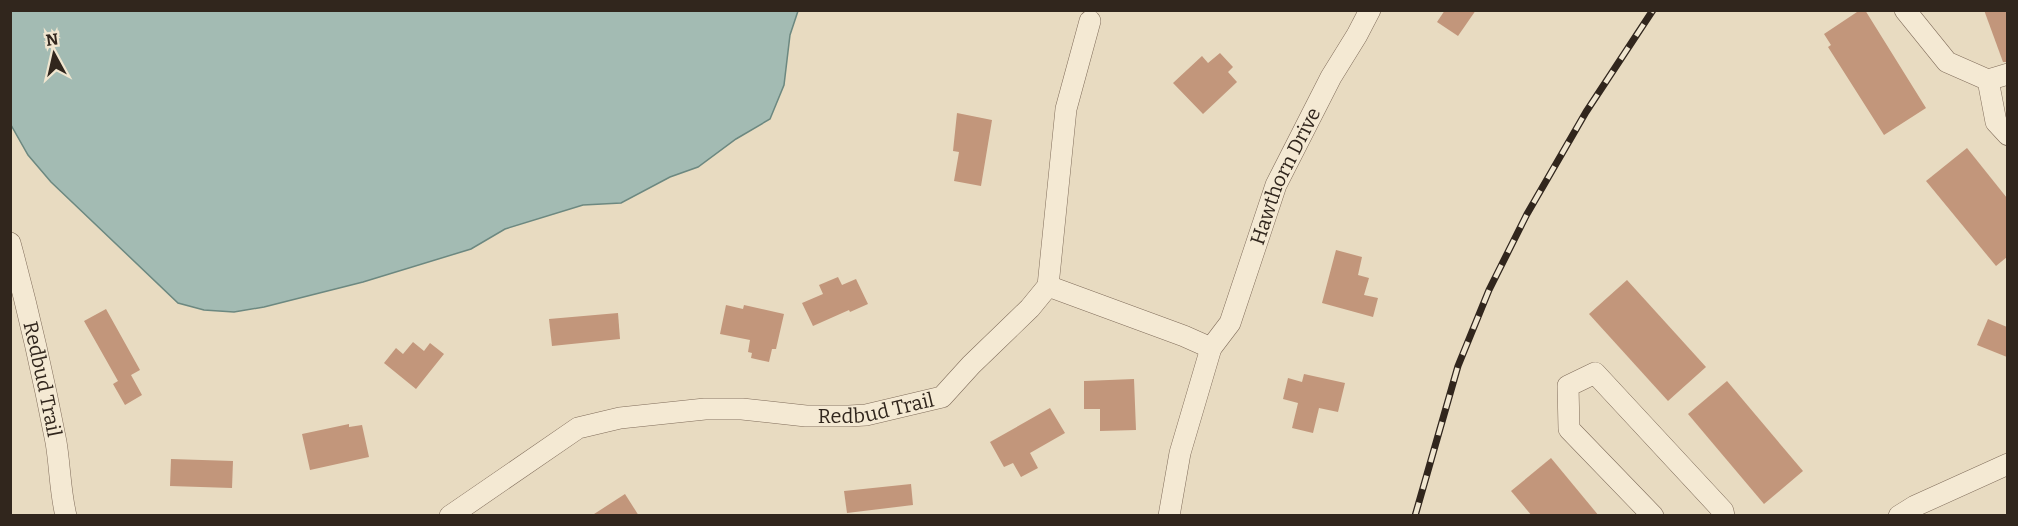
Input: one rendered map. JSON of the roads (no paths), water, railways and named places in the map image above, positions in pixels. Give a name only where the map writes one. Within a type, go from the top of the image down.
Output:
[{"type":"street","name":"Hawthorn Drive","points":[[1169,516],[1180,453],[1211,348],[1230,323],[1276,185],[1331,77],[1358,35],[1370,10]]},
{"type":"street","points":[[1905,10],[1947,62],[1998,77],[1996,122],[2007,135]]},
{"type":"street","points":[[1090,21],[1066,109],[1048,286],[1211,348]]},
{"type":"street","name":"Redbud Trail","points":[[10,243],[33,331],[56,443],[66,516]]},
{"type":"street","name":"Redbud Trail","points":[[450,516],[578,428],[620,417],[705,409],[742,409],[806,416],[866,415],[942,398],[970,365],[1030,308],[1048,286]]},
{"type":"street","points":[[1653,516],[1569,429],[1568,386],[1595,373],[1723,511],[1724,516]]},
{"type":"street","points":[[1899,516],[1915,506],[2007,464]]},
{"type":"water","points":[[10,11],[798,11],[790,35],[784,85],[770,119],[736,139],[698,167],[670,177],[621,203],[583,205],[505,229],[471,249],[363,282],[264,307],[234,312],[204,310],[178,303],[51,182],[28,155],[11,125]]},
{"type":"railway","points":[[1415,516],[1458,366],[1489,290],[1527,214],[1586,112],[1653,10]]}]
